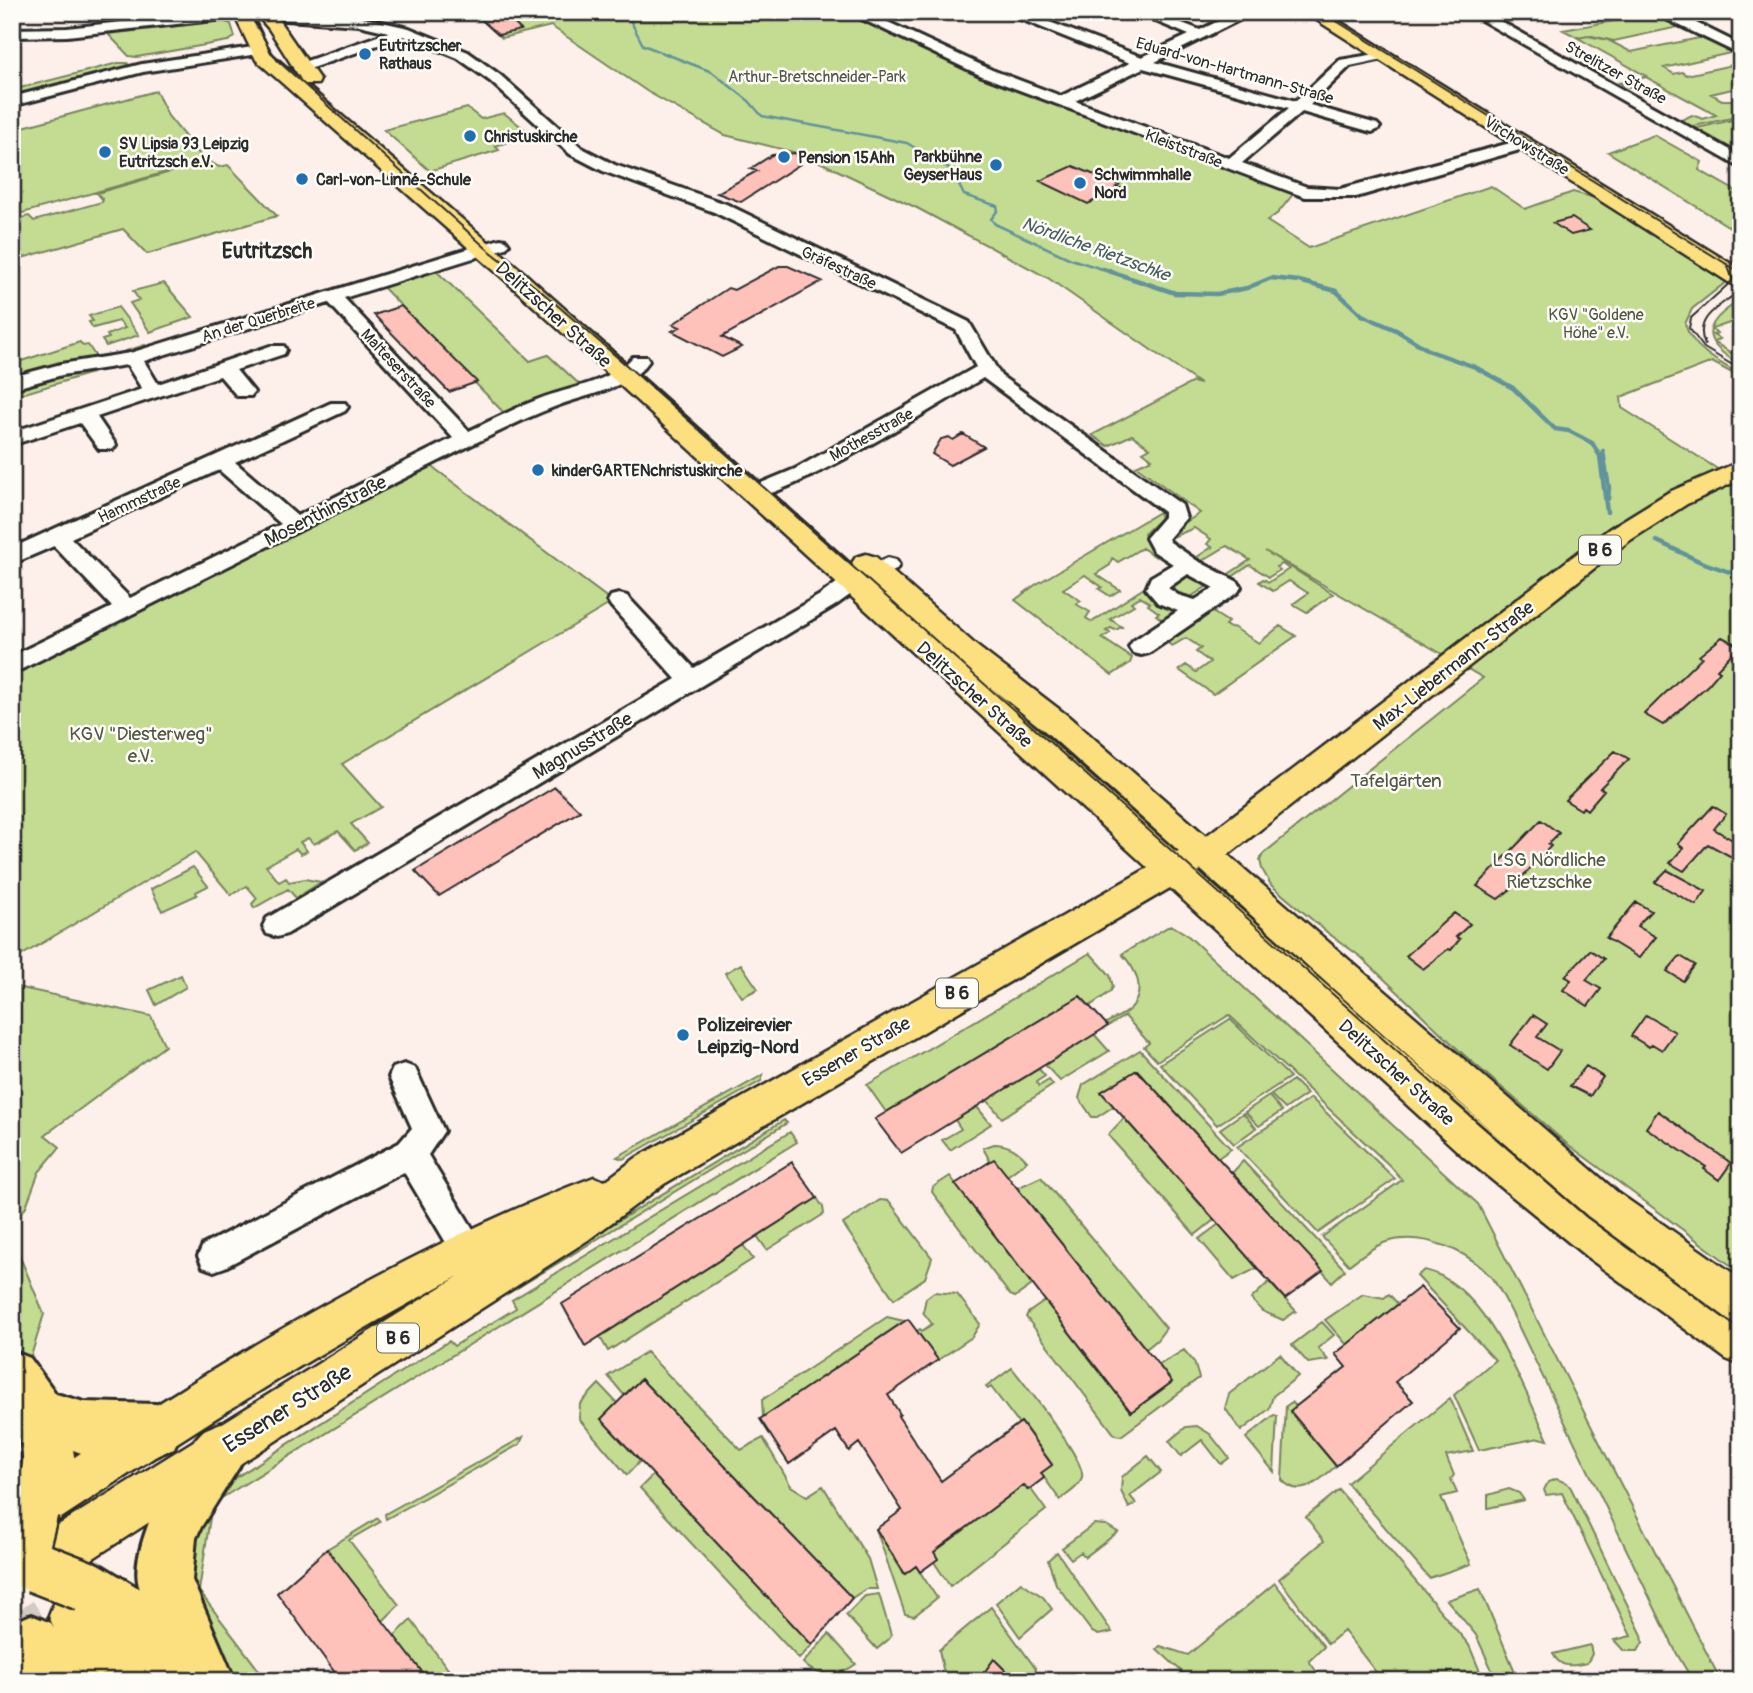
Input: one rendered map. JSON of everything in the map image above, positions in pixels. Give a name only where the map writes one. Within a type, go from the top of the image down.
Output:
[{"type":"highway","points":[[26,1395],[64,1424],[84,1428],[156,1430]]},
{"type":"highway","points":[[26,1395],[49,1462],[36,1570],[120,1681]]},
{"type":"highway","points":[[207,1681],[164,1581],[169,1538],[182,1508],[222,1449]]},
{"type":"highway","points":[[36,1570],[135,1618],[194,1681]]},
{"type":"main road","name":"Virchowstraße","points":[[1312,12],[1741,280]]},
{"type":"main road","name":"Virchowstraße","points":[[1338,12],[1741,263]]},
{"type":"main road","name":"Delitzscher Straße","points":[[241,13],[255,42],[632,368],[765,489],[872,573],[1187,862],[1478,1145],[1601,1243],[1741,1344]]},
{"type":"main road","name":"Delitzscher Straße","points":[[263,13],[274,23],[300,68],[481,230],[490,246]]},
{"type":"main road","name":"Max-Liebermann-Straße","points":[[1187,862],[1235,834],[1619,535],[1678,498],[1741,470]]},
{"type":"main road","name":"Delitzscher Straße","points":[[1187,862],[1603,1205],[1741,1304]]},
{"type":"main road","name":"Essener Straße","points":[[36,1570],[156,1430],[357,1308],[468,1250],[650,1171],[1187,862]]},
{"type":"main road","name":"Essener Straße","points":[[36,1570],[574,1227],[650,1171]]},
{"type":"street","name":"Kleiststraße","points":[[854,12],[941,53],[1305,192],[1356,192],[1525,144]]},
{"type":"street","name":"Eduard-von-Hartmann-Straße","points":[[1010,12],[1143,63],[1372,127]]},
{"type":"street","points":[[1141,12],[1202,34]]},
{"type":"street","points":[[1062,101],[1248,12]]},
{"type":"street","name":"Strelitzer Straße","points":[[1474,12],[1741,163]]},
{"type":"street","points":[[1683,12],[1670,15],[1741,51]]},
{"type":"street","name":"Gräfestraße","points":[[12,33],[67,32],[241,13],[371,21],[404,31],[463,55],[495,78],[576,151],[609,168],[720,208],[963,326],[986,369],[997,383],[1175,510],[1175,518],[1157,538],[1161,547],[1230,587],[1141,647]]},
{"type":"street","points":[[300,68],[404,31]]},
{"type":"street","points":[[12,102],[141,64],[255,42]]},
{"type":"street","points":[[1230,165],[1345,63],[1383,55]]},
{"type":"street","points":[[12,89],[112,63],[141,64]]},
{"type":"street","name":"An der Querbreite","points":[[12,383],[61,370],[133,358],[490,246]]},
{"type":"street","name":"Malteserstraße","points":[[332,296],[460,434],[468,439]]},
{"type":"street","points":[[12,439],[277,350]]},
{"type":"street","points":[[133,358],[153,392]]},
{"type":"street","points":[[224,368],[244,392]]},
{"type":"street","name":"Mosenthinstraße","points":[[12,666],[468,439],[632,368]]},
{"type":"street","name":"Mothesstraße","points":[[765,489],[802,473],[986,369]]},
{"type":"street","name":"Hammstraße","points":[[12,557],[338,407]]},
{"type":"street","points":[[85,415],[106,446]]},
{"type":"street","points":[[220,461],[295,525]]},
{"type":"street","points":[[57,537],[127,609]]},
{"type":"street","points":[[1188,565],[1159,582],[1157,589],[1179,605],[1199,608]]},
{"type":"street","name":"Magnusstraße","points":[[277,926],[872,573]]},
{"type":"street","points":[[619,601],[691,680]]},
{"type":"street","points":[[214,1256],[410,1153],[429,1131],[404,1077]]},
{"type":"street","points":[[410,1153],[468,1250]]},
{"type":"green space","name":"LSG Nördliche Rietzschke","points":[[473,12],[848,12],[901,39],[1012,87],[1294,193],[1278,213],[1267,221],[1309,248],[1491,186],[1525,209],[1573,192],[1595,198],[1726,282],[1692,309],[1685,324],[1700,348],[1741,375],[1741,378],[1712,362],[1621,397],[1622,408],[1741,484],[1741,1273],[1566,1143],[1463,1054],[1361,957],[1271,885],[1262,869],[1260,860],[1263,854],[1483,678],[1265,551],[1333,594],[1307,612],[1293,604],[1308,593],[1289,581],[1273,591],[1259,582],[1263,579],[1269,582],[1289,569],[1282,564],[1276,567],[1280,570],[1269,577],[1250,565],[1229,579],[1240,591],[1221,579],[1250,560],[1227,546],[1200,562],[1191,561],[1212,547],[1207,544],[1211,539],[1194,528],[1170,538],[1174,542],[1172,544],[1191,556],[1186,558],[1168,547],[1168,534],[1200,513],[1136,466],[1152,459],[1143,452],[1150,448],[1132,435],[1108,446],[1092,435],[1193,382],[1200,384],[1048,278],[917,208],[805,155],[725,135],[648,92],[551,26],[502,38]]},
{"type":"green space","points":[[1653,14],[1683,26],[1614,41],[1588,35],[1577,37],[1563,30]]},
{"type":"green space","points":[[223,21],[231,24],[235,37],[228,41],[137,57],[129,56],[108,34]]},
{"type":"green space","points":[[1588,36],[1608,40],[1631,52],[1704,37],[1735,52],[1664,68],[1674,74],[1682,72],[1687,75],[1741,63],[1741,87],[1711,94],[1722,100],[1735,100],[1741,116],[1689,127],[1679,121],[1692,115],[1703,119],[1716,115],[1646,77],[1634,80],[1641,84],[1629,87],[1619,83],[1646,76],[1578,38]]},
{"type":"green space","points":[[127,63],[132,68],[12,101],[12,90]]},
{"type":"green space","name":"SV Lipsia 93 Leipzig Eutritzsch e.V.","points":[[156,91],[168,116],[205,161],[12,216],[12,130]]},
{"type":"green space","points":[[467,108],[481,119],[504,113],[532,135],[495,146],[499,150],[430,171],[384,130]]},
{"type":"green space","points":[[1741,118],[1741,156],[1693,129]]},
{"type":"green space","points":[[1654,135],[1702,162],[1699,170],[1741,194],[1741,234],[1608,152]]},
{"type":"green space","points":[[209,161],[219,167],[228,165],[277,216],[147,254],[123,229],[12,261],[12,220],[29,216],[34,221],[102,202],[97,193]]},
{"type":"green space","points":[[430,265],[530,361],[548,355],[580,385],[506,415],[378,282]]},
{"type":"green space","points":[[164,283],[193,317],[150,332],[130,303],[139,300],[133,291]]},
{"type":"green space","points":[[1733,305],[1741,307],[1741,319],[1712,329],[1717,333],[1713,335],[1720,339],[1714,342],[1741,359],[1741,365],[1720,351],[1714,344],[1711,337],[1711,330],[1714,322]]},
{"type":"green space","points":[[118,307],[139,335],[106,346],[102,340],[109,338],[107,335],[125,328],[119,321],[93,328],[89,322],[93,321],[89,316]]},
{"type":"green space","points":[[80,342],[83,346],[88,345],[98,360],[145,345],[148,349],[119,358],[12,379],[12,364]]},
{"type":"green space","points":[[95,370],[12,397],[12,389],[61,374]]},
{"type":"green space","name":"KGV \"Diesterweg\" e.V.","points":[[430,465],[613,602],[342,764],[381,807],[351,824],[368,843],[355,850],[338,831],[314,844],[308,838],[300,842],[307,851],[301,854],[296,849],[266,866],[279,882],[286,878],[289,882],[305,879],[321,882],[296,898],[288,889],[254,908],[252,904],[257,898],[247,886],[231,895],[195,852],[12,961],[12,673]]},
{"type":"green space","points":[[1159,512],[1161,518],[1144,534],[1150,546],[1161,554],[1156,557],[1142,548],[1118,562],[1112,558],[1110,565],[1096,574],[1120,590],[1110,596],[1085,575],[1063,589],[1081,601],[1076,604],[1090,612],[1086,618],[1092,622],[1144,588],[1183,614],[1164,621],[1156,615],[1159,613],[1148,605],[1150,603],[1140,597],[1131,602],[1134,605],[1110,619],[1122,627],[1115,630],[1111,628],[1106,631],[1110,633],[1102,638],[1132,658],[1130,663],[1112,675],[1015,600],[1035,585]]},
{"type":"green space","points":[[1187,574],[1203,581],[1206,587],[1189,598],[1178,597],[1167,586]]},
{"type":"green space","points":[[1224,596],[1230,599],[1217,607],[1214,613],[1228,622],[1225,625],[1230,628],[1233,627],[1259,643],[1280,626],[1296,636],[1213,694],[1179,670],[1186,665],[1196,672],[1210,662],[1196,652],[1201,648],[1186,638],[1172,646],[1161,638]]},
{"type":"green space","points":[[193,867],[208,886],[196,892],[197,895],[162,911],[151,889]]},
{"type":"green space","points":[[1171,925],[1186,934],[1478,1204],[1721,1681],[1693,1681],[1677,1654],[1513,1315],[1491,1277],[1457,1251],[1429,1241],[1414,1239],[1386,1242],[1349,1265],[1322,1237],[1402,1180],[1391,1167],[1229,1015],[1157,1061],[1144,1047],[1149,1043],[1125,1016],[1108,1026],[1106,1023],[1130,1009],[1138,995],[1138,980],[1132,966],[1122,954]]},
{"type":"green space","points":[[1090,953],[1110,975],[1113,987],[1090,1006],[1080,996],[886,1112],[867,1085]]},
{"type":"green space","points":[[741,964],[758,989],[742,997],[725,973]]},
{"type":"green space","points":[[181,975],[186,987],[156,1005],[149,990]]},
{"type":"green space","points":[[12,986],[151,1016],[165,1046],[45,1135],[60,1147],[39,1172],[25,1209],[12,1216]]},
{"type":"green space","points":[[1230,1019],[1290,1077],[1217,1125],[1160,1064]]},
{"type":"green space","points":[[1094,1034],[1109,1051],[1060,1081],[1045,1065]]},
{"type":"green space","points":[[1140,1050],[1231,1149],[1218,1158],[1137,1070],[1101,1092],[1114,1106],[1097,1117],[1092,1117],[1079,1098],[1083,1085]]},
{"type":"green space","points":[[1039,1069],[1045,1076],[1036,1082],[1039,1086],[1049,1080],[1053,1085],[1002,1118],[987,1100]]},
{"type":"green space","points":[[763,1075],[761,1081],[623,1159],[617,1157]]},
{"type":"green space","points":[[1293,1080],[1307,1094],[1285,1109],[1271,1095]]},
{"type":"green space","points":[[1269,1096],[1282,1111],[1259,1126],[1245,1112]]},
{"type":"green space","points":[[1311,1098],[1395,1179],[1318,1233],[1237,1147]]},
{"type":"green space","points":[[977,1107],[991,1124],[950,1150],[942,1140],[961,1129],[955,1120]]},
{"type":"green space","points":[[1243,1113],[1256,1128],[1234,1144],[1220,1129]]},
{"type":"green space","points":[[1124,1118],[1214,1220],[1195,1235],[1108,1135]]},
{"type":"green space","points":[[784,1120],[787,1123],[509,1293],[506,1289]]},
{"type":"green space","points":[[790,1132],[797,1142],[212,1504],[199,1591],[267,1681],[233,1681],[174,1577],[196,1503],[449,1341],[454,1346],[516,1308],[512,1300]]},
{"type":"green space","points":[[994,1144],[1012,1148],[1027,1161],[1007,1176],[990,1161],[983,1148]]},
{"type":"green space","points":[[1243,1161],[1345,1270],[1332,1282],[1232,1173]]},
{"type":"green space","points":[[950,1176],[1032,1285],[1015,1297],[1010,1295],[932,1192],[933,1187]]},
{"type":"green space","points":[[1041,1177],[1166,1328],[1146,1349],[1017,1188]]},
{"type":"green space","points":[[817,1198],[824,1214],[767,1250],[757,1236]]},
{"type":"green space","points":[[880,1200],[889,1201],[932,1258],[925,1278],[894,1299],[843,1224]]},
{"type":"green space","points":[[1219,1224],[1257,1268],[1234,1280],[1199,1239]]},
{"type":"green space","points":[[12,1238],[44,1314],[27,1369],[12,1349]]},
{"type":"green space","points":[[743,1245],[753,1259],[608,1351],[600,1337]]},
{"type":"green space","points":[[1424,1270],[1446,1279],[1466,1294],[1483,1315],[1500,1340],[1548,1440],[1539,1438],[1479,1450],[1454,1395],[1495,1360],[1417,1276]]},
{"type":"green space","points":[[1269,1282],[1296,1311],[1283,1320],[1262,1311],[1251,1299]]},
{"type":"green space","points":[[934,1292],[957,1294],[980,1324],[972,1337],[938,1360],[917,1331],[922,1331],[932,1324],[923,1312],[926,1298]]},
{"type":"green space","points":[[1363,1294],[1384,1298],[1389,1294],[1398,1304],[1347,1345],[1325,1320]]},
{"type":"green space","points":[[1045,1301],[1131,1412],[1172,1382],[1159,1365],[1184,1350],[1194,1362],[1199,1378],[1121,1436],[1115,1435],[1026,1317]]},
{"type":"green space","points":[[887,1317],[904,1321],[763,1417],[762,1400]]},
{"type":"green space","points":[[1322,1322],[1334,1335],[1318,1348],[1328,1360],[1308,1363],[1292,1345]]},
{"type":"green space","points":[[646,1352],[741,1450],[763,1438],[791,1486],[807,1496],[823,1486],[868,1559],[877,1589],[866,1589],[852,1598],[641,1379],[624,1395],[608,1376]]},
{"type":"green space","points":[[1280,1354],[1298,1376],[1273,1396],[1269,1409],[1241,1431],[1225,1408],[1229,1394]]},
{"type":"green space","points":[[1012,1368],[1053,1422],[1081,1468],[1082,1477],[1079,1484],[1060,1500],[1041,1473],[1052,1464],[1022,1423],[1019,1424],[991,1387],[986,1387]]},
{"type":"green space","points":[[599,1384],[617,1403],[601,1419],[640,1461],[627,1475],[579,1419],[580,1404]]},
{"type":"green space","points":[[1450,1398],[1473,1451],[1446,1456],[1454,1475],[1451,1479],[1457,1493],[1441,1497],[1471,1564],[1429,1578],[1347,1483]]},
{"type":"green space","points":[[1292,1402],[1296,1406],[1290,1412],[1336,1466],[1317,1482],[1303,1488],[1289,1486],[1282,1480],[1286,1406]]},
{"type":"green space","points":[[1274,1415],[1277,1416],[1274,1472],[1246,1438]]},
{"type":"green space","points":[[1197,1426],[1210,1434],[1229,1458],[1221,1464],[1202,1440],[1181,1456],[1169,1441],[1186,1427]]},
{"type":"green space","points":[[523,1437],[520,1444],[386,1519],[385,1514]]},
{"type":"green space","points":[[1148,1456],[1161,1472],[1130,1496],[1136,1503],[1129,1508],[1121,1491],[1122,1477]]},
{"type":"green space","points":[[653,1475],[812,1645],[799,1659],[640,1488]]},
{"type":"green space","points":[[1556,1479],[1567,1483],[1571,1488],[1642,1635],[1643,1642],[1638,1651],[1624,1651],[1614,1640],[1631,1636],[1562,1493],[1546,1495],[1544,1490],[1548,1482]]},
{"type":"green space","points":[[1024,1485],[1027,1490],[1030,1488],[1046,1510],[950,1586],[934,1562],[934,1552]]},
{"type":"green space","points":[[1509,1489],[1519,1493],[1524,1500],[1488,1508],[1488,1495]]},
{"type":"green space","points":[[1339,1490],[1469,1645],[1484,1681],[1374,1681],[1379,1676],[1344,1631],[1328,1644],[1279,1579],[1324,1541],[1306,1517]]},
{"type":"green space","points":[[378,1518],[380,1522],[349,1540],[399,1605],[383,1621],[327,1549]]},
{"type":"green space","points":[[1094,1524],[1106,1525],[1118,1532],[1085,1557],[1081,1552],[1071,1559],[1062,1548]]},
{"type":"green space","points":[[876,1529],[904,1574],[916,1566],[937,1598],[914,1616],[905,1614]]},
{"type":"green space","points":[[1057,1552],[1112,1632],[1098,1635],[1092,1632],[1056,1584],[1048,1560]]},
{"type":"green space","points":[[1021,1582],[1043,1597],[1052,1609],[1020,1637],[996,1603]]},
{"type":"green space","points":[[1275,1583],[1324,1647],[1309,1661],[1323,1681],[1192,1681],[1157,1649],[1160,1646],[1188,1655]]},
{"type":"green space","points":[[1480,1589],[1519,1681],[1497,1681],[1476,1635],[1447,1600]]},
{"type":"green space","points":[[879,1594],[891,1635],[877,1649],[846,1615],[865,1596]]},
{"type":"green space","points":[[991,1607],[1036,1669],[1032,1681],[1016,1681],[994,1659],[978,1681],[950,1681],[943,1669],[939,1650]]},
{"type":"green space","points":[[411,1620],[457,1681],[429,1681],[394,1636]]},
{"type":"green space","points":[[829,1634],[856,1664],[843,1671],[822,1674],[803,1663]]},
{"type":"green space","points":[[1590,1645],[1592,1654],[1587,1663],[1563,1664],[1553,1654]]},
{"type":"building","points":[[473,12],[502,12],[521,30],[498,35]]},
{"type":"building","points":[[796,153],[800,164],[741,202],[717,193],[757,171],[750,169],[772,155]]},
{"type":"building","name":"Schwimmhalle Nord","points":[[1073,166],[1119,185],[1116,187],[1120,188],[1088,204],[1040,181]]},
{"type":"building","points":[[1572,218],[1590,230],[1571,235],[1553,223]]},
{"type":"building","points":[[779,266],[788,266],[822,281],[722,337],[742,347],[722,357],[672,331],[680,327],[673,324],[728,288],[734,290]]},
{"type":"building","points":[[401,306],[477,382],[449,392],[374,315]]},
{"type":"building","points":[[963,434],[984,447],[950,465],[932,454],[941,439],[949,437],[953,440]]},
{"type":"building","points":[[1722,637],[1739,646],[1717,669],[1720,671],[1708,685],[1663,725],[1644,714],[1702,657],[1699,656]]},
{"type":"building","points":[[1615,751],[1629,759],[1600,788],[1604,790],[1587,810],[1583,807],[1581,810],[1565,800]]},
{"type":"building","points":[[555,787],[580,811],[439,896],[415,871]]},
{"type":"building","points":[[1713,806],[1726,814],[1714,829],[1741,845],[1741,862],[1708,844],[1684,871],[1670,863],[1683,848],[1678,844]]},
{"type":"building","points":[[1541,820],[1559,833],[1548,844],[1551,846],[1511,889],[1498,899],[1477,886]]},
{"type":"building","points":[[1667,870],[1706,891],[1696,905],[1655,882]]},
{"type":"building","points":[[1636,902],[1651,911],[1637,926],[1656,937],[1639,958],[1606,938]]},
{"type":"building","points":[[1454,913],[1470,924],[1456,937],[1460,939],[1451,950],[1448,949],[1423,969],[1406,956]]},
{"type":"building","points":[[1590,950],[1604,959],[1586,980],[1601,989],[1588,1006],[1563,990],[1571,980],[1565,976]]},
{"type":"building","points":[[1680,956],[1695,965],[1683,981],[1667,971]]},
{"type":"building","points":[[1080,996],[1108,1026],[901,1153],[875,1119]]},
{"type":"building","points":[[1533,1015],[1547,1024],[1537,1037],[1560,1051],[1547,1069],[1510,1045]]},
{"type":"building","points":[[1646,1015],[1675,1032],[1662,1050],[1652,1044],[1649,1047],[1631,1036]]},
{"type":"building","points":[[1586,1066],[1603,1077],[1590,1096],[1570,1086]]},
{"type":"building","points":[[1137,1070],[1323,1271],[1285,1299],[1101,1092]]},
{"type":"building","points":[[1658,1111],[1731,1163],[1719,1180],[1704,1169],[1706,1167],[1646,1128]]},
{"type":"building","points":[[994,1159],[1172,1382],[1131,1412],[955,1184]]},
{"type":"building","points":[[792,1162],[817,1198],[585,1346],[562,1304]]},
{"type":"building","points":[[1420,1287],[1460,1328],[1395,1382],[1413,1401],[1336,1466],[1290,1411],[1346,1367],[1335,1354]]},
{"type":"building","points":[[908,1319],[938,1360],[888,1395],[900,1414],[898,1416],[941,1481],[1021,1422],[1052,1465],[1041,1473],[1044,1478],[1028,1490],[1024,1485],[934,1552],[938,1559],[920,1572],[916,1566],[905,1574],[876,1529],[902,1510],[859,1443],[849,1451],[836,1431],[789,1464],[760,1419]]},
{"type":"building","points":[[641,1379],[852,1598],[812,1645],[601,1419]]},
{"type":"building","points":[[327,1549],[429,1681],[341,1681],[277,1593]]},
{"type":"building","points":[[994,1659],[1016,1681],[978,1681]]},
{"type":"waterway","name":"Nördliche Rietzschke","points":[[626,12],[643,45],[712,72],[749,101],[762,116],[907,143],[951,170],[964,195],[997,206],[998,210],[991,219],[995,224],[1071,259],[1108,271]]},
{"type":"waterway","name":"Nördliche Rietzschke","points":[[1103,269],[1175,293],[1217,294],[1247,288],[1271,278],[1299,281],[1336,291],[1362,315],[1396,330],[1430,351],[1475,367],[1513,388],[1555,429],[1569,431],[1592,443],[1600,456],[1607,512]]},
{"type":"waterway","name":"Nördliche Rietzschke","points":[[1603,451],[1609,488],[1608,499]]},
{"type":"waterway","name":"Nördliche Rietzschke","points":[[1657,541],[1701,562],[1741,576]]},
{"type":"tunnel","points":[[12,1615],[31,1643]]},
{"type":"tram line","points":[[248,12],[277,60],[486,248],[542,292],[632,370],[1438,1088]]},
{"type":"tram line","points":[[1322,12],[1727,264]]},
{"type":"tram line","points":[[1727,264],[1741,273]]},
{"type":"tram line","points":[[1727,264],[1733,280],[1691,318],[1689,328],[1704,348],[1741,370]]},
{"type":"tram line","points":[[1705,345],[1702,327],[1706,319],[1741,290]]},
{"type":"tram line","points":[[1436,1086],[1587,1217],[1741,1330]]},
{"type":"place","name":"Eutritzscher Rathaus","points":[[365,54]]},
{"type":"place","name":"Christuskirche","points":[[470,136]]},
{"type":"place","name":"SV Lipsia 93 Leipzig Eutritzsch e.V.","points":[[105,152]]},
{"type":"place","name":"Pension 15Ahh","points":[[784,157]]},
{"type":"place","name":"Parkbühne GeyserHaus","points":[[996,165]]},
{"type":"place","name":"Carl-von-Linné-Schule","points":[[302,179]]},
{"type":"place","name":"Schwimmhalle Nord","points":[[1080,183]]},
{"type":"place","name":"kinderGARTENchristuskirche","points":[[538,470]]},
{"type":"place","name":"Polizeirevier Leipzig-Nord","points":[[683,1035]]},
{"type":"district","name":"Eutritzsch","points":[[267,251]]},
{"type":"park label","name":"Arthur-Bretschneider-Park","points":[[817,76]]},
{"type":"park label","name":"KGV \"Goldene Höhe\" e.V.","points":[[1596,323]]},
{"type":"park label","name":"Tafelgärten","points":[[1396,780]]}]
